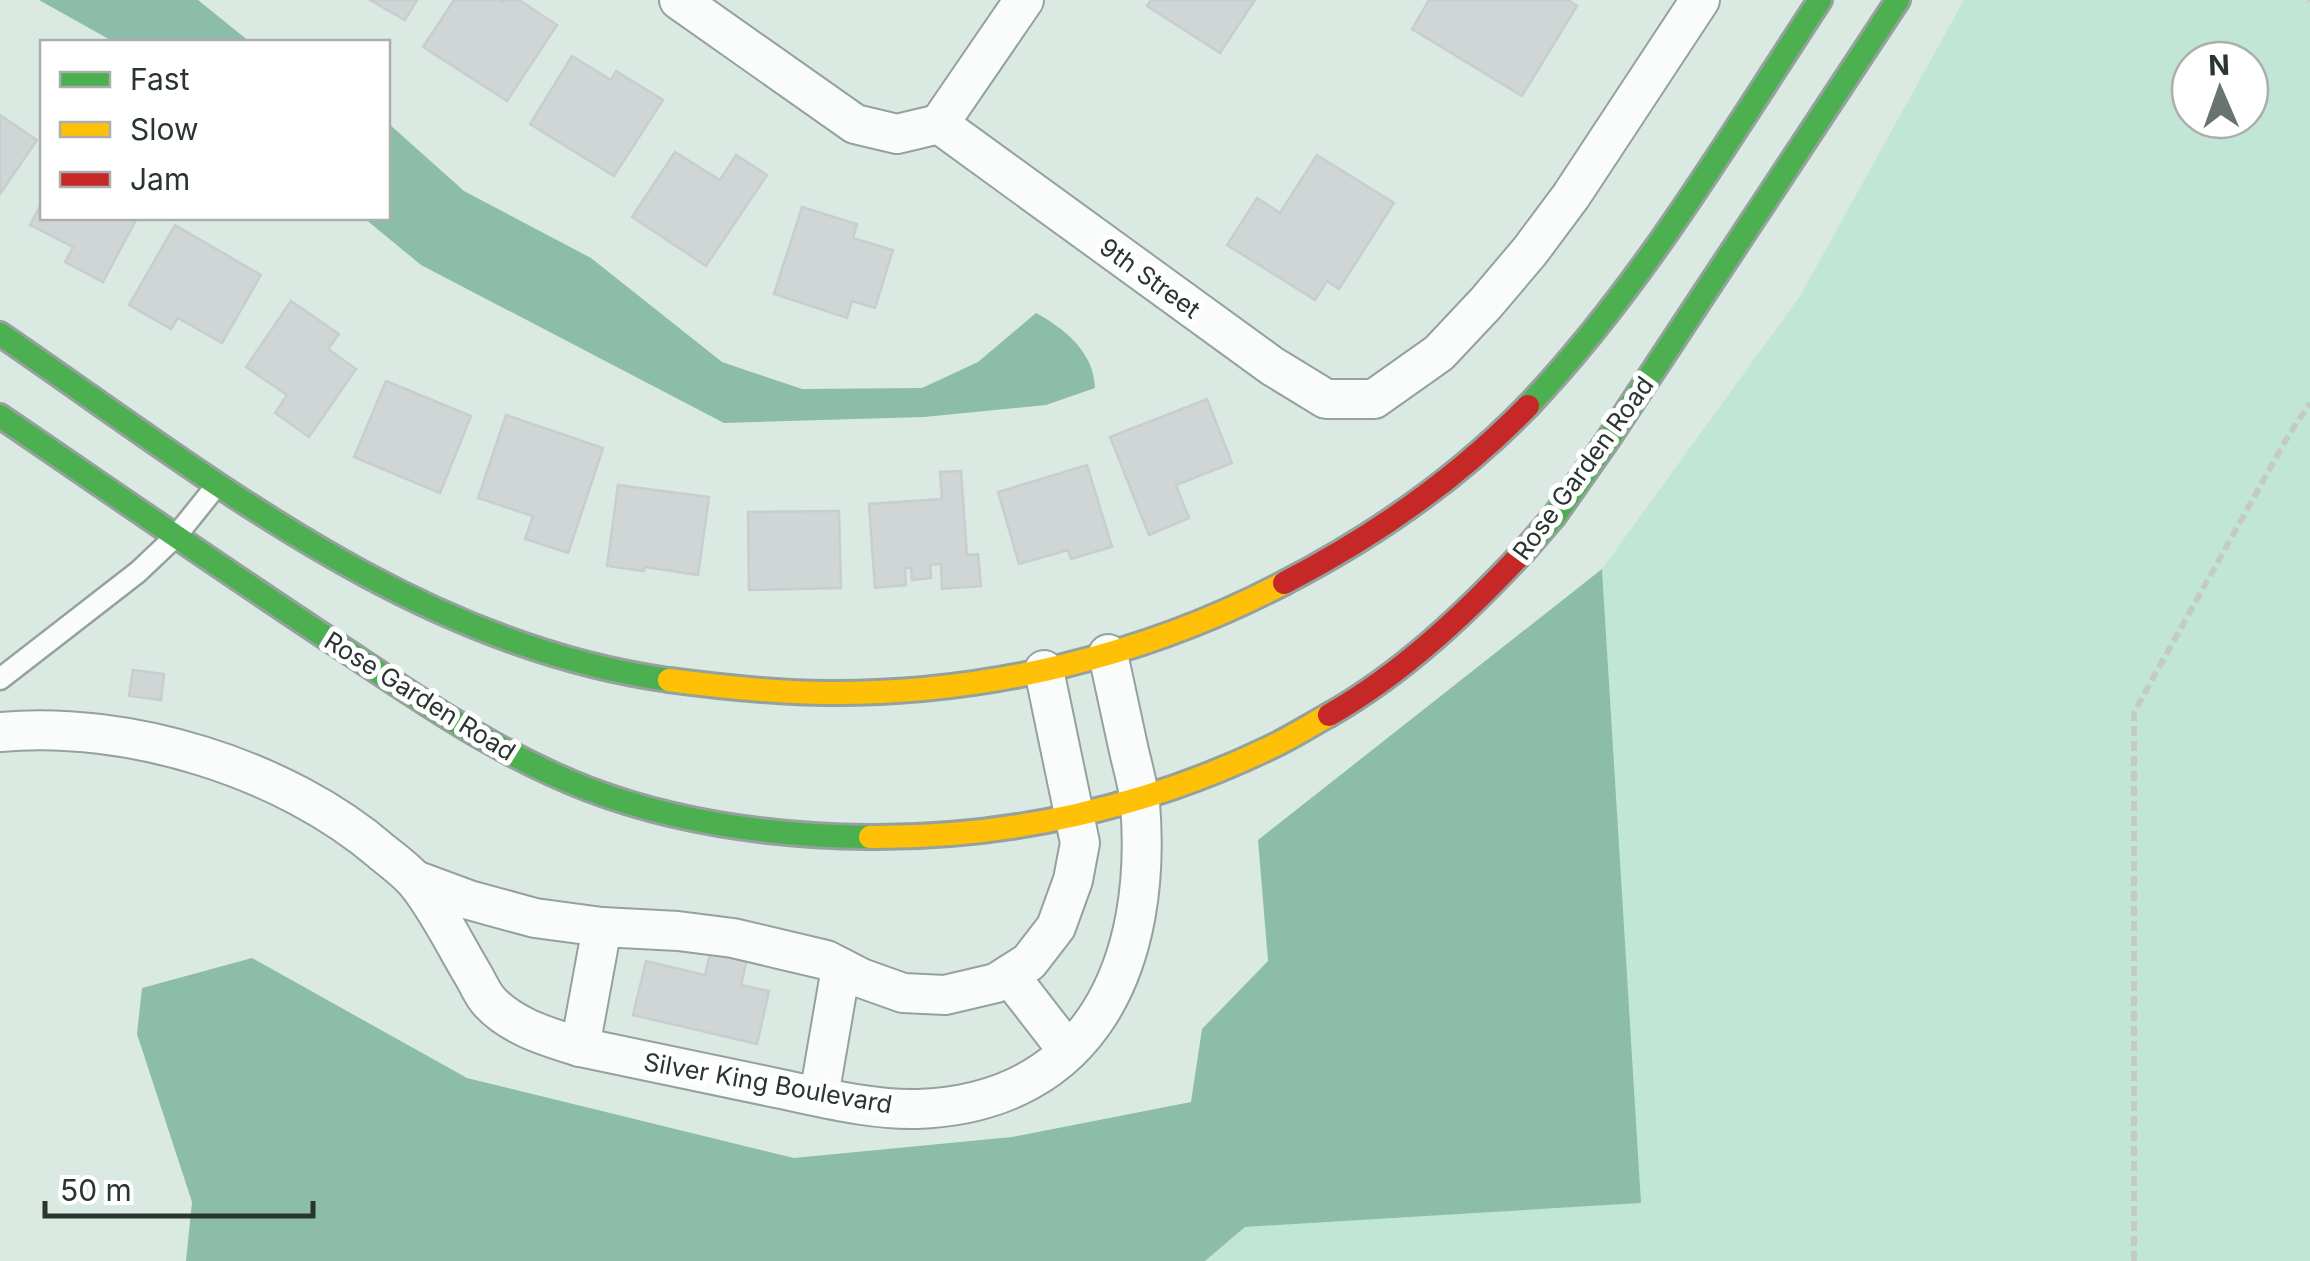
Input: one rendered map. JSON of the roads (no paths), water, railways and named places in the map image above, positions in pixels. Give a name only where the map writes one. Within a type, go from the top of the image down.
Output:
[{"type":"street","points":[[679,0],[855,124],[897,134],[939,124],[1024,0]]},
{"type":"street","name":"9th Street","points":[[939,124],[1272,366],[1326,398],[1374,399],[1440,353],[1530,251],[1571,196],[1700,0]]},
{"type":"street","points":[[0,334],[326,553],[396,592],[469,625],[548,653],[645,676],[742,690],[850,693],[960,684],[1044,670],[1108,654],[1246,602],[1315,567],[1415,503],[1472,458],[1576,354],[1621,297],[1820,0]]},
{"type":"street","name":"Rose Garden Road","points":[[0,416],[482,740],[548,772],[616,798],[687,818],[760,831],[904,838],[1046,823],[1140,800],[1228,769],[1358,699],[1437,640],[1507,572],[1569,496],[1898,0]]},
{"type":"street","name":"Silver King Boulevard","points":[[0,732],[89,734],[152,742],[265,778],[314,802],[362,834],[415,880],[488,1000],[537,1034],[580,1048],[855,1104],[916,1109],[969,1102],[1010,1091],[1044,1073],[1081,1039],[1109,998],[1128,953],[1137,906],[1140,800],[1108,654]]},
{"type":"street","name":"Silver King Boulevard","points":[[415,880],[536,918],[733,938],[826,960],[903,993],[945,995],[996,983],[1028,962],[1056,926],[1073,880],[1080,843],[1044,670]]},
{"type":"street","points":[[580,1048],[602,927]]},
{"type":"street","points":[[819,1096],[841,968]]},
{"type":"street","points":[[1009,975],[1068,1051]]},
{"type":"lane","points":[[0,679],[138,572],[176,536],[219,484]]}]
